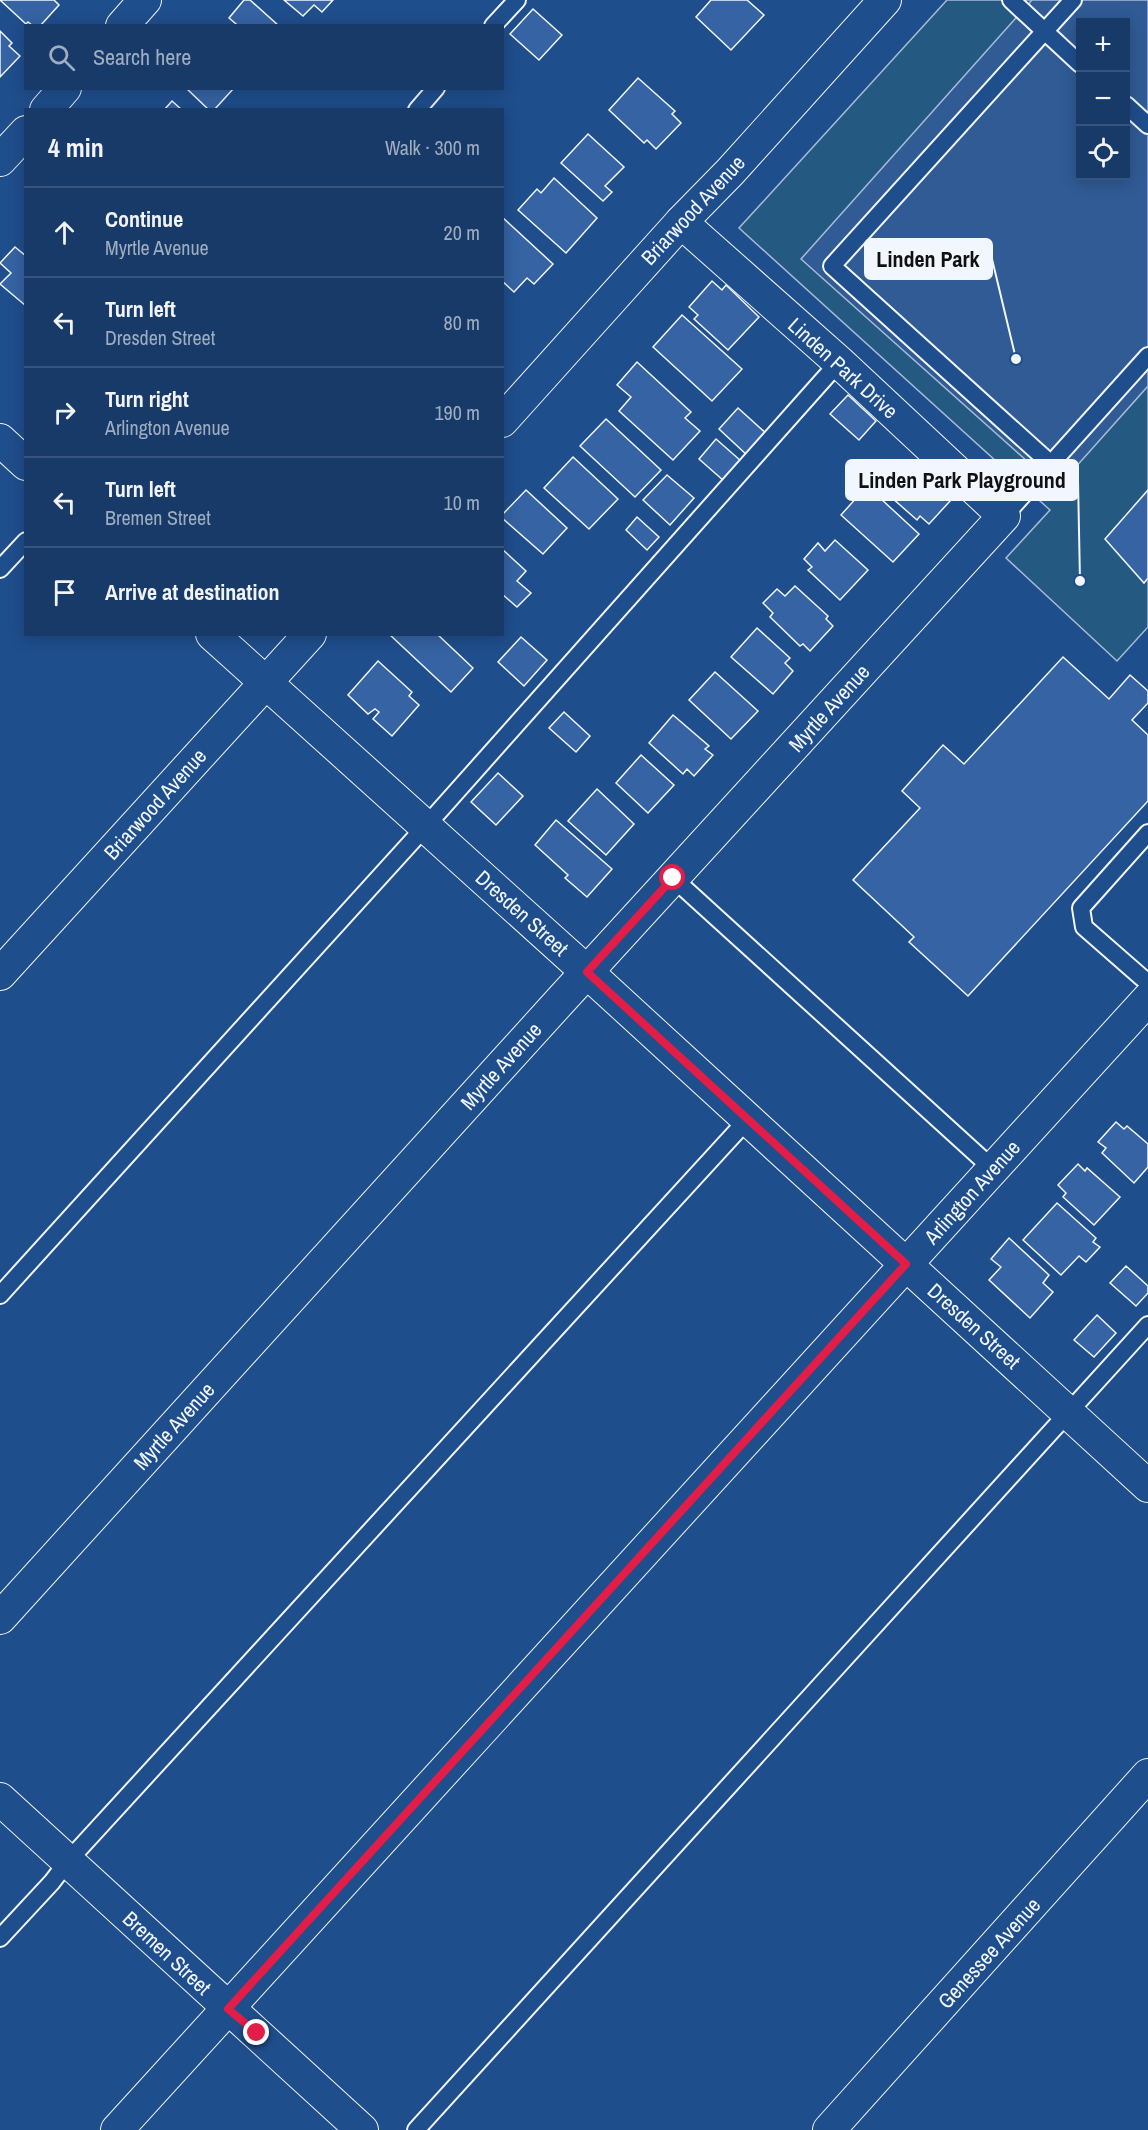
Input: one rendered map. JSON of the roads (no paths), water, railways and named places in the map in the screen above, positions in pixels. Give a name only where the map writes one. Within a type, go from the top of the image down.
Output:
[{"type":"street","points":[[124,24],[145,0]]},
{"type":"street","name":"Briarwood Avenue","points":[[504,419],[885,0]]},
{"type":"street","points":[[48,108],[63,90]]},
{"type":"street","points":[[0,160],[24,134]]},
{"type":"street","name":"Linden Park Drive","points":[[681,222],[838,362],[1004,516]]},
{"type":"street","points":[[0,440],[24,462]]},
{"type":"street","name":"Myrtle Avenue","points":[[0,1618],[1004,516]]},
{"type":"street","name":"Dresden Street","points":[[214,636],[587,972],[1148,1486]]},
{"type":"street","name":"Briarwood Avenue","points":[[0,974],[308,636]]},
{"type":"street","name":"Arlington Avenue","points":[[117,2130],[1148,999]]},
{"type":"street","name":"Genessee Avenue","points":[[829,2130],[1148,1775]]},
{"type":"street","name":"Bremen Street","points":[[0,1799],[362,2130]]},
{"type":"lane","points":[[496,24],[517,0]]},
{"type":"lane","points":[[1011,0],[1076,60]]},
{"type":"lane","points":[[1051,464],[832,266],[1073,0]]},
{"type":"lane","points":[[419,108],[434,90]]},
{"type":"lane","points":[[1130,109],[1148,125]]},
{"type":"lane","points":[[1004,516],[1148,356]]},
{"type":"lane","points":[[0,1296],[425,827],[838,362]]},
{"type":"lane","points":[[0,569],[24,543]]},
{"type":"lane","points":[[1148,833],[1081,908],[1083,927],[1148,983]]},
{"type":"lane","points":[[673,878],[993,1169]]},
{"type":"lane","points":[[0,1938],[748,1119]]},
{"type":"lane","points":[[416,2130],[1148,1325]]},
{"type":"place","name":"Linden Park","points":[[1016,359]]},
{"type":"place","name":"Linden Park Playground","points":[[1080,581]]}]
